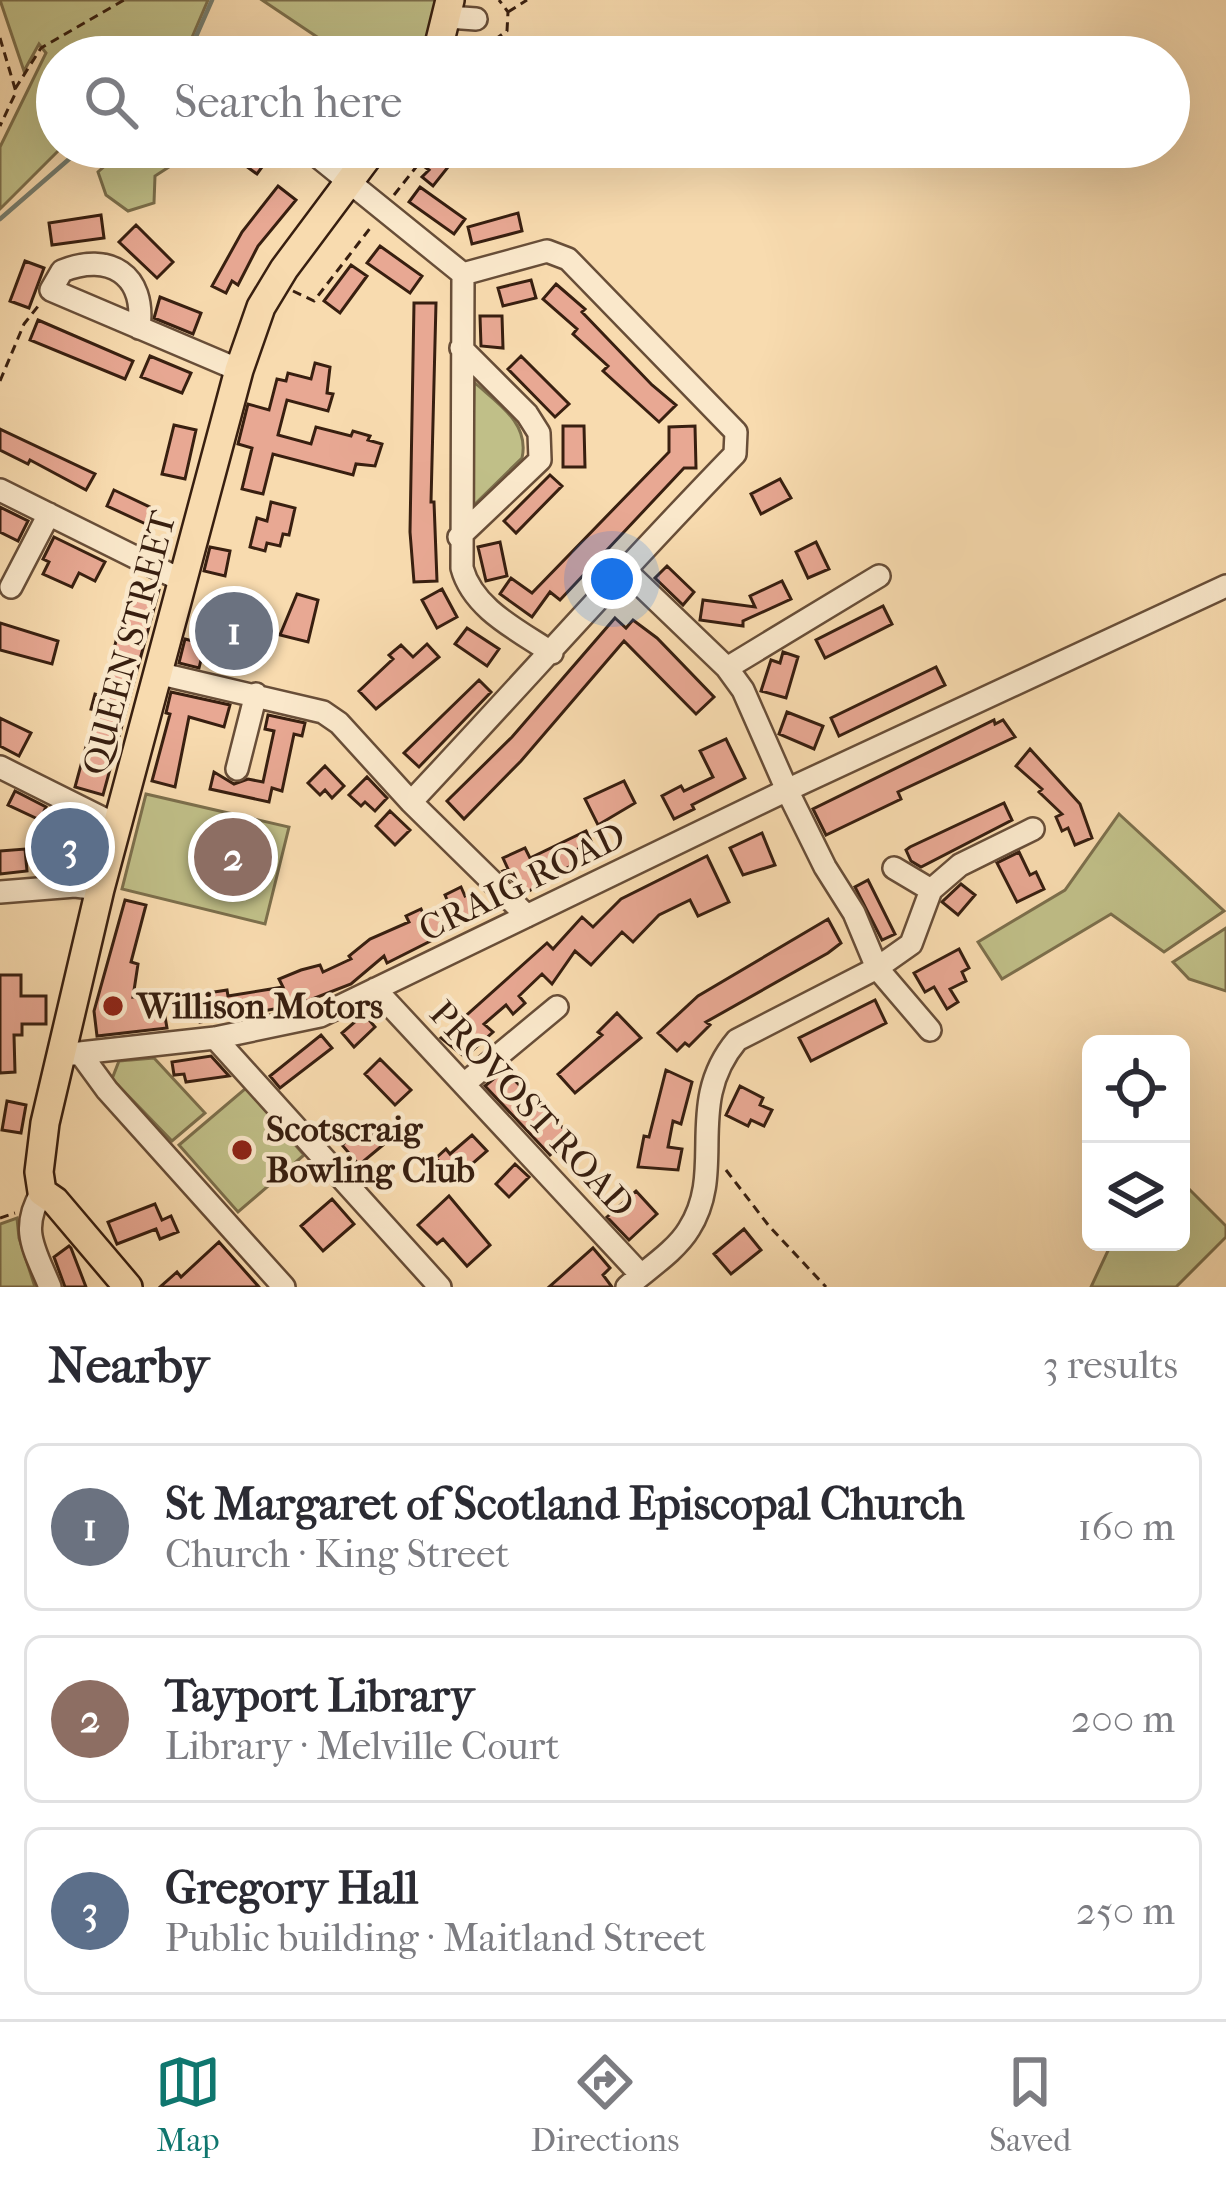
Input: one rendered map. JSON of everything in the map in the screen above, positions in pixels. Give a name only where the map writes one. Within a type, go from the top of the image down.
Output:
[{"type":"main road","name":"QUEEN STREET","points":[[42,1192],[40,1152],[71,1055],[100,890],[239,370],[261,307],[358,168]]},
{"type":"main road","points":[[42,1192],[128,1287]]},
{"type":"street","points":[[332,168],[463,274]]},
{"type":"street","points":[[411,802],[552,652],[577,618],[735,454],[736,432],[568,259],[547,251],[463,274]]},
{"type":"street","points":[[139,328],[138,296],[130,280],[116,269],[83,262],[62,271],[52,290],[139,328],[239,370]]},
{"type":"street","points":[[463,274],[459,537],[467,587],[489,610],[552,652]]},
{"type":"street","points":[[459,537],[540,460],[539,433],[527,414],[461,348]]},
{"type":"street","points":[[0,490],[180,592]]},
{"type":"street","points":[[11,586],[49,514]]},
{"type":"street","points":[[625,570],[727,668],[743,690],[877,968],[930,1030]]},
{"type":"street","points":[[727,668],[879,575]]},
{"type":"street","name":"CRAIG ROAD","points":[[71,1055],[214,1038],[320,1016],[1226,586]]},
{"type":"street","points":[[158,673],[323,712],[527,916]]},
{"type":"street","points":[[237,769],[256,694]]},
{"type":"street","points":[[0,767],[118,826]]},
{"type":"street","points":[[638,1281],[688,1231],[703,1198],[705,1109],[713,1079],[737,1040],[877,968],[911,944],[931,890],[959,866],[1033,829]]},
{"type":"street","points":[[894,868],[931,890]]},
{"type":"street","points":[[0,892],[75,886],[100,890]]},
{"type":"street","name":"PROVOST ROAD","points":[[375,989],[638,1281]]},
{"type":"street","points":[[464,1084],[557,1007]]},
{"type":"street","points":[[214,1038],[440,1287]]},
{"type":"street","points":[[71,1055],[284,1287]]},
{"type":"street","points":[[42,1192],[28,1216],[29,1235],[50,1287]]},
{"type":"path","points":[[59,36],[124,0]]},
{"type":"path","points":[[499,0],[508,12],[502,36]]},
{"type":"path","points":[[508,12],[526,0]]},
{"type":"path","points":[[0,38],[15,88]]},
{"type":"path","points":[[0,126],[15,88],[36,56]]},
{"type":"path","points":[[276,282],[314,301],[416,168]]},
{"type":"path","points":[[0,381],[24,324],[52,290]]},
{"type":"path","points":[[180,592],[221,616],[254,619],[253,626]]},
{"type":"path","points":[[221,616],[216,635],[220,643],[244,650],[248,646]]},
{"type":"path","points":[[705,1142],[769,1226],[826,1287]]},
{"type":"shaded area","points":[[0,0],[208,0],[193,36],[36,36],[36,49],[24,71]]},
{"type":"shaded area","points":[[262,0],[437,0],[431,36],[316,36]]},
{"type":"shaded area","points":[[36,73],[36,168],[41,168],[0,209],[0,147]]},
{"type":"shaded area","points":[[102,168],[167,168],[155,176],[154,203],[128,211],[106,195],[98,172]]},
{"type":"shaded area","points":[[474,382],[510,415],[523,446],[522,458],[472,507]]},
{"type":"shaded area","points":[[146,794],[289,827],[265,924],[122,889]]},
{"type":"shaded area","points":[[1119,814],[1224,911],[1164,952],[1111,914],[1002,979],[978,942],[1065,890]]},
{"type":"shaded area","points":[[1226,928],[1226,991],[1189,979],[1173,962]]},
{"type":"shaded area","points":[[154,1058],[205,1113],[172,1141],[112,1079],[119,1061]]},
{"type":"shaded area","name":"Scotscraig Bowling Club","points":[[246,1088],[304,1155],[238,1212],[179,1145]]},
{"type":"shaded area","points":[[1190,1190],[1226,1226],[1226,1237],[1176,1287],[1091,1287],[1108,1251],[1190,1251]]},
{"type":"shaded area","points":[[17,1218],[35,1287],[0,1287],[0,1224]]},
{"type":"building","points":[[447,168],[433,186],[422,177],[429,170]]},
{"type":"building","points":[[278,186],[296,200],[258,246],[238,285],[232,281],[226,293],[212,286],[242,232]]},
{"type":"building","points":[[420,187],[465,219],[454,234],[409,202]]},
{"type":"building","points":[[518,213],[522,231],[472,244],[468,227]]},
{"type":"building","points":[[101,215],[104,238],[52,245],[49,223]]},
{"type":"building","points":[[136,225],[173,262],[157,278],[119,242]]},
{"type":"building","points":[[380,246],[422,276],[410,293],[367,263]]},
{"type":"building","points":[[25,261],[44,268],[29,308],[10,301]]},
{"type":"building","points":[[351,265],[367,276],[340,313],[324,301]]},
{"type":"building","points":[[531,280],[536,298],[503,306],[498,288]]},
{"type":"building","points":[[556,284],[676,405],[659,422],[603,371],[608,366],[543,299]]},
{"type":"building","points":[[160,297],[201,313],[193,334],[154,318]]},
{"type":"building","points":[[414,303],[436,303],[431,502],[437,581],[414,582],[410,532]]},
{"type":"building","points":[[480,316],[502,316],[503,348],[481,346]]},
{"type":"building","points":[[38,320],[133,361],[125,379],[30,340]]},
{"type":"building","points":[[150,356],[191,373],[182,393],[141,377]]},
{"type":"building","points":[[521,356],[569,404],[555,417],[508,369]]},
{"type":"building","points":[[315,363],[330,367],[327,393],[333,394],[328,411],[287,400],[278,435],[311,444],[316,427],[370,436],[368,440],[382,444],[375,466],[356,464],[353,475],[273,454],[263,494],[242,489],[252,448],[238,444],[248,404],[269,410],[277,379],[286,381],[288,373],[311,379]]},
{"type":"building","points":[[174,425],[196,430],[185,479],[162,474]]},
{"type":"building","points":[[563,426],[584,426],[585,467],[563,467]]},
{"type":"building","points":[[695,426],[696,468],[684,468],[560,600],[550,592],[532,617],[500,594],[511,578],[532,593],[669,452],[669,427]]},
{"type":"building","points":[[0,429],[95,474],[86,490],[0,450]]},
{"type":"building","points":[[550,475],[562,486],[516,533],[504,521]]},
{"type":"building","points":[[780,479],[791,498],[761,514],[751,494]]},
{"type":"building","points":[[114,490],[154,509],[146,524],[107,506]]},
{"type":"building","points":[[271,502],[295,508],[289,535],[283,534],[280,546],[267,543],[265,551],[250,547],[257,518],[267,521]]},
{"type":"building","points":[[0,507],[28,521],[18,541],[0,532]]},
{"type":"building","points":[[54,537],[105,562],[95,581],[79,573],[72,587],[43,574],[49,562],[43,559]]},
{"type":"building","points":[[500,542],[507,576],[486,581],[478,547]]},
{"type":"building","points":[[816,542],[829,569],[808,578],[796,552]]},
{"type":"building","points":[[210,547],[230,551],[225,576],[204,571]]},
{"type":"building","points":[[667,566],[694,592],[683,605],[655,578]]},
{"type":"building","points":[[782,581],[791,599],[743,621],[743,626],[700,620],[703,600],[755,607],[750,596]]},
{"type":"building","points":[[131,582],[159,590],[103,795],[75,787],[96,710],[91,709],[95,694],[102,696]]},
{"type":"building","points":[[442,589],[457,617],[437,628],[422,600]]},
{"type":"building","points":[[297,594],[318,600],[308,642],[280,635]]},
{"type":"building","points":[[883,606],[892,624],[825,658],[816,640]]},
{"type":"building","points":[[615,618],[626,628],[633,620],[657,638],[714,697],[696,714],[624,641],[521,761],[464,819],[447,801],[512,737]]},
{"type":"building","points":[[238,619],[272,629],[264,656],[218,640],[223,620],[236,624]]},
{"type":"building","points":[[0,623],[58,641],[52,664],[0,650]]},
{"type":"building","points":[[467,628],[499,649],[487,666],[455,644]]},
{"type":"building","points":[[185,639],[205,644],[199,668],[179,663]]},
{"type":"building","points":[[427,644],[439,657],[376,709],[359,691],[401,645],[413,657]]},
{"type":"building","points":[[783,652],[798,657],[786,698],[761,691],[771,660],[780,663]]},
{"type":"building","points":[[936,667],[945,685],[839,736],[831,718]]},
{"type":"building","points":[[479,680],[491,692],[419,767],[404,753]]},
{"type":"building","points":[[171,692],[230,705],[224,727],[189,717],[175,787],[152,781],[170,714],[166,713]]},
{"type":"building","points":[[787,712],[823,726],[814,749],[779,734]]},
{"type":"building","points":[[268,715],[305,723],[302,736],[294,734],[282,791],[272,788],[269,802],[210,789],[214,772],[234,784],[248,779],[263,782],[274,731],[265,729]]},
{"type":"building","points":[[0,718],[31,733],[19,756],[0,746]]},
{"type":"building","points":[[994,720],[995,724],[1003,720],[1015,737],[898,792],[901,799],[826,835],[813,809]]},
{"type":"building","points":[[726,739],[745,778],[674,819],[662,796],[713,777],[700,751]]},
{"type":"building","points":[[1030,749],[1080,804],[1092,838],[1075,845],[1068,828],[1062,831],[1056,817],[1062,814],[1016,766]]},
{"type":"building","points":[[325,766],[344,786],[332,798],[325,790],[320,795],[308,783]]},
{"type":"building","points":[[367,777],[387,798],[375,811],[349,795]]},
{"type":"building","points":[[624,781],[635,803],[598,825],[585,799]]},
{"type":"building","points":[[15,791],[46,807],[40,820],[8,805]]},
{"type":"building","points":[[1004,803],[1012,820],[921,867],[911,861],[906,850],[910,847]]},
{"type":"building","points":[[390,811],[410,830],[395,845],[376,826]]},
{"type":"building","points":[[74,827],[96,834],[86,867],[40,871],[52,829]]},
{"type":"building","points":[[586,831],[592,843],[578,849],[583,860],[525,893],[503,871],[508,869],[503,858],[525,848],[530,858]]},
{"type":"building","points":[[762,833],[775,865],[743,875],[730,848]]},
{"type":"building","points":[[222,835],[253,842],[245,879],[214,872]]},
{"type":"building","points":[[25,849],[27,871],[0,874],[0,851]]},
{"type":"building","points":[[1019,852],[1030,875],[1036,872],[1044,889],[1017,902],[997,863]]},
{"type":"building","points":[[707,856],[729,902],[698,916],[690,900],[659,915],[633,942],[622,932],[591,965],[575,951],[552,984],[542,974],[519,996],[525,1003],[513,1014],[506,1005],[484,1024],[493,1032],[465,1057],[441,1038],[547,943],[553,949],[582,917],[593,927],[621,899]]},
{"type":"building","points":[[868,880],[895,934],[882,940],[855,887]]},
{"type":"building","points":[[961,884],[975,895],[958,915],[942,902]]},
{"type":"building","points":[[461,887],[480,916],[387,963],[384,956],[351,984],[297,1005],[200,1022],[195,995],[227,990],[228,996],[283,987],[279,979],[301,970],[320,965],[323,972],[351,959],[370,939],[409,922],[406,916],[421,909],[424,916],[449,904],[445,895]]},
{"type":"building","points":[[125,900],[146,905],[131,962],[138,964],[133,997],[161,994],[167,1028],[97,1036],[94,1011]]},
{"type":"building","points":[[828,919],[841,943],[828,953],[706,1022],[710,1025],[689,1046],[685,1043],[677,1051],[658,1033],[698,996]]},
{"type":"building","points":[[959,949],[969,968],[962,972],[966,981],[950,989],[958,1002],[947,1009],[934,987],[925,992],[914,973]]},
{"type":"building","points":[[0,975],[21,975],[21,996],[46,996],[46,1024],[22,1024],[22,1035],[14,1035],[15,1072],[0,1073]]},
{"type":"building","points":[[875,1000],[886,1023],[811,1061],[799,1038]]},
{"type":"building","points":[[617,1013],[641,1038],[575,1093],[558,1074],[602,1035],[598,1032]]},
{"type":"building","points":[[364,1014],[375,1027],[354,1047],[342,1033]]},
{"type":"building","points":[[321,1035],[332,1048],[280,1088],[270,1076]]},
{"type":"building","points":[[211,1056],[229,1076],[186,1082],[184,1074],[174,1075],[172,1062]]},
{"type":"building","points":[[380,1059],[411,1090],[395,1105],[365,1074]]},
{"type":"building","points":[[504,1070],[566,1131],[561,1135],[566,1141],[550,1155],[485,1086]]},
{"type":"building","points":[[666,1070],[692,1082],[681,1124],[673,1121],[668,1147],[682,1149],[678,1170],[638,1167],[644,1136],[649,1137]]},
{"type":"building","points":[[740,1086],[763,1098],[760,1105],[772,1110],[764,1126],[751,1120],[748,1126],[726,1115]]},
{"type":"building","points":[[7,1101],[26,1105],[21,1133],[2,1130]]},
{"type":"building","points":[[365,1125],[383,1145],[359,1165],[342,1145]]},
{"type":"building","points":[[472,1135],[487,1151],[465,1170],[470,1174],[459,1184],[436,1158],[446,1149],[450,1154]]},
{"type":"building","points":[[515,1164],[529,1177],[509,1197],[496,1184]]},
{"type":"building","points":[[636,1191],[657,1214],[629,1240],[607,1217]]},
{"type":"building","points":[[449,1196],[490,1245],[467,1266],[443,1239],[437,1244],[418,1225]]},
{"type":"building","points":[[332,1199],[354,1224],[323,1251],[301,1226]]},
{"type":"building","points":[[155,1204],[162,1220],[171,1216],[178,1232],[160,1239],[156,1229],[117,1244],[108,1222]]},
{"type":"building","points":[[744,1229],[761,1250],[731,1274],[714,1254]]},
{"type":"building","points":[[219,1242],[259,1287],[160,1287],[177,1272],[181,1277]]},
{"type":"building","points":[[69,1246],[86,1287],[65,1287],[54,1257]]},
{"type":"building","points":[[593,1248],[610,1268],[603,1275],[612,1287],[549,1287]]},
{"type":"waterway","points":[[196,36],[212,0]]},
{"type":"waterway","points":[[0,219],[59,168]]},
{"type":"place","name":"St Margaret of Scotland Episcopal Church","points":[[234,631]]},
{"type":"place","name":"Gregory Hall","points":[[70,847]]},
{"type":"place","name":"Tayport Library","points":[[233,857]]},
{"type":"place","name":"Willison Motors","points":[[113,1006]]},
{"type":"place","name":"Scotscraig Bowling Club","points":[[242,1150]]}]
